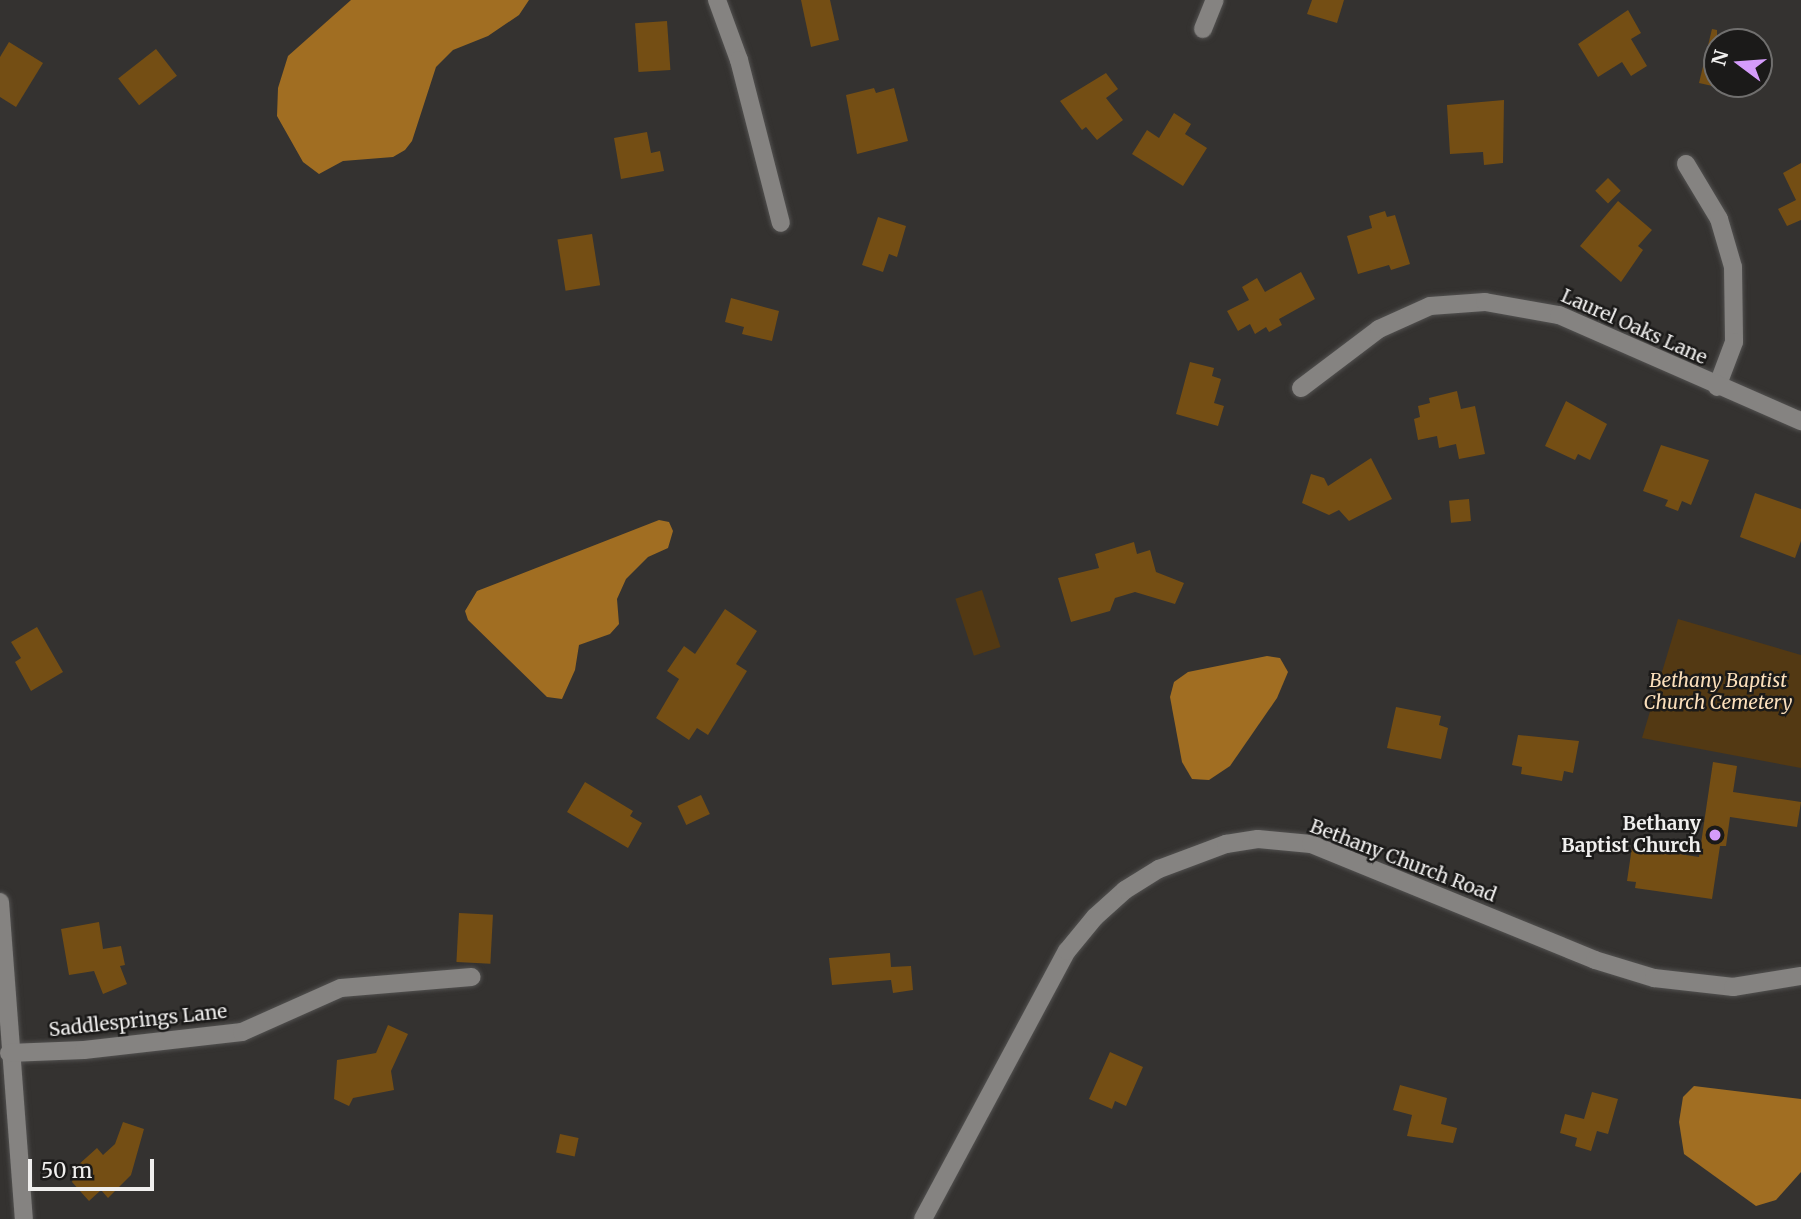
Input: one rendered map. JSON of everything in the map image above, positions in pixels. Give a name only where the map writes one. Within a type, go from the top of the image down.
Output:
[{"type":"street","points":[[717,0],[739,60],[781,223]]},
{"type":"street","points":[[1203,29],[1215,0]]},
{"type":"street","points":[[1686,164],[1719,219],[1733,267],[1734,342],[1717,387]]},
{"type":"street","name":"Laurel Oaks Lane","points":[[1301,388],[1379,329],[1430,306],[1473,302],[1510,304],[1559,315],[1717,387],[1801,421]]},
{"type":"street","name":"Bethany Church Road","points":[[923,1219],[1067,951],[1125,890],[1159,869],[1226,844],[1258,839],[1311,844],[1595,960],[1654,978],[1733,987],[1801,976]]},
{"type":"street","points":[[0,902],[23,1219]]},
{"type":"street","name":"Saddlesprings Lane","points":[[9,1053],[84,1050],[242,1032],[341,988],[471,977]]},
{"type":"green space","points":[[982,590],[1001,647],[974,656],[955,599]]},
{"type":"green space","name":"Bethany Baptist Church Cemetery","points":[[1678,619],[1801,655],[1801,768],[1642,738]]},
{"type":"shaded area","points":[[351,0],[529,0],[519,15],[488,36],[453,50],[436,67],[412,141],[405,150],[393,157],[343,161],[319,174],[303,162],[277,116],[278,88],[288,56]]},
{"type":"shaded area","points":[[659,520],[669,522],[673,531],[668,548],[648,557],[626,579],[617,599],[619,624],[610,634],[579,645],[575,670],[562,699],[547,697],[468,620],[465,611],[477,591]]},
{"type":"shaded area","points":[[1267,656],[1280,658],[1288,672],[1277,698],[1230,766],[1209,780],[1192,779],[1182,762],[1170,697],[1174,682],[1188,672]]},
{"type":"shaded area","points":[[1694,1086],[1801,1099],[1801,1172],[1776,1200],[1756,1206],[1684,1154],[1679,1122],[1683,1097]]},
{"type":"building","points":[[801,0],[830,0],[839,40],[811,47]]},
{"type":"building","points":[[1312,0],[1344,0],[1337,23],[1307,14]]},
{"type":"building","points":[[1628,10],[1641,33],[1631,39],[1647,66],[1631,76],[1622,62],[1598,77],[1578,44]]},
{"type":"building","points":[[667,21],[670,70],[638,72],[635,23]]},
{"type":"building","points":[[9,42],[43,63],[16,107],[0,97],[0,57]]},
{"type":"building","points":[[156,49],[177,76],[139,105],[118,79]]},
{"type":"building","points":[[1703,66],[1703,84],[1699,83]]},
{"type":"building","points":[[1106,73],[1118,89],[1106,98],[1123,120],[1097,140],[1086,127],[1082,130],[1060,101]]},
{"type":"building","points":[[874,88],[876,93],[894,88],[908,141],[857,154],[846,95]]},
{"type":"building","points":[[1504,100],[1503,163],[1484,165],[1483,152],[1450,154],[1447,105]]},
{"type":"building","points":[[1174,113],[1191,124],[1185,134],[1207,148],[1183,186],[1132,154],[1147,130],[1159,138]]},
{"type":"building","points":[[647,132],[651,153],[660,151],[664,171],[621,179],[614,138]]},
{"type":"building","points":[[1801,163],[1801,220],[1787,226],[1778,209],[1796,200],[1783,173]]},
{"type":"building","points":[[1608,178],[1621,191],[1608,203],[1595,191]]},
{"type":"building","points":[[1618,201],[1652,230],[1638,246],[1643,250],[1621,282],[1580,246]]},
{"type":"building","points":[[1385,211],[1387,217],[1395,215],[1410,264],[1391,270],[1389,265],[1358,274],[1347,236],[1372,228],[1369,216]]},
{"type":"building","points":[[878,217],[906,226],[897,257],[889,254],[883,272],[862,265]]},
{"type":"building","points":[[592,234],[600,285],[566,291],[557,239]]},
{"type":"building","points":[[1301,272],[1315,299],[1279,319],[1282,325],[1269,332],[1266,327],[1255,334],[1250,324],[1238,331],[1227,311],[1249,300],[1242,287],[1257,278],[1265,292]]},
{"type":"building","points":[[731,298],[779,311],[772,341],[742,334],[744,327],[725,322]]},
{"type":"building","points":[[1190,362],[1214,368],[1212,376],[1221,379],[1214,403],[1224,406],[1218,426],[1176,414]]},
{"type":"building","points":[[1457,391],[1461,409],[1475,406],[1485,454],[1459,459],[1456,444],[1439,448],[1437,436],[1418,440],[1414,419],[1420,417],[1418,406],[1430,403],[1429,398]]},
{"type":"building","points":[[1566,401],[1607,424],[1590,460],[1578,454],[1575,460],[1545,446]]},
{"type":"building","points":[[1661,445],[1709,460],[1691,505],[1682,501],[1678,511],[1665,506],[1668,500],[1643,491]]},
{"type":"building","points":[[1371,458],[1392,499],[1349,521],[1339,510],[1329,515],[1302,503],[1311,474],[1324,478],[1328,486]]},
{"type":"building","points":[[1755,493],[1801,509],[1801,541],[1795,558],[1740,537]]},
{"type":"building","points":[[1469,499],[1471,521],[1451,523],[1449,501]]},
{"type":"building","points":[[1134,542],[1137,554],[1150,550],[1156,572],[1184,583],[1175,604],[1135,592],[1115,598],[1110,611],[1071,622],[1058,578],[1099,568],[1095,554]]},
{"type":"building","points":[[725,609],[757,631],[736,664],[747,671],[708,735],[697,728],[689,740],[656,718],[679,679],[667,671],[684,646],[695,654]]},
{"type":"building","points":[[37,627],[63,672],[31,691],[15,662],[21,658],[11,642]]},
{"type":"building","points":[[1396,707],[1441,716],[1439,725],[1448,728],[1441,759],[1387,748]]},
{"type":"building","points":[[1518,735],[1579,741],[1573,773],[1564,771],[1562,781],[1521,774],[1522,767],[1512,765]]},
{"type":"building","name":"Bethany Baptist Church","points":[[1713,762],[1737,766],[1733,792],[1801,802],[1797,827],[1730,817],[1726,846],[1720,846],[1712,899],[1635,888],[1636,882],[1627,881],[1632,847],[1699,857]]},
{"type":"building","points":[[585,782],[633,811],[630,816],[642,823],[628,848],[567,812]]},
{"type":"building","points":[[701,795],[710,814],[686,825],[677,806]]},
{"type":"building","points":[[459,913],[493,915],[490,964],[456,962]]},
{"type":"building","points":[[99,922],[103,949],[121,946],[125,965],[120,966],[127,984],[103,994],[94,971],[69,975],[61,929]]},
{"type":"building","points":[[890,953],[891,967],[911,966],[913,990],[893,993],[891,980],[832,985],[829,958]]},
{"type":"building","points":[[388,1025],[408,1034],[391,1071],[394,1090],[353,1098],[349,1106],[334,1099],[337,1060],[376,1053]]},
{"type":"building","points":[[1110,1052],[1143,1067],[1126,1106],[1115,1101],[1112,1109],[1089,1099]]},
{"type":"building","points":[[1400,1085],[1447,1098],[1441,1124],[1457,1128],[1453,1143],[1407,1136],[1412,1115],[1393,1110]]},
{"type":"building","points":[[1592,1092],[1618,1099],[1608,1134],[1597,1131],[1591,1151],[1575,1146],[1577,1138],[1560,1133],[1565,1114],[1584,1119]]},
{"type":"building","points":[[123,1122],[144,1129],[131,1175],[108,1198],[101,1190],[89,1201],[72,1182],[77,1166],[97,1148],[103,1155],[115,1144]]},
{"type":"building","points":[[560,1134],[579,1138],[575,1157],[556,1153]]},
{"type":"place","name":"Bethany Baptist Church","points":[[1715,835]]}]
